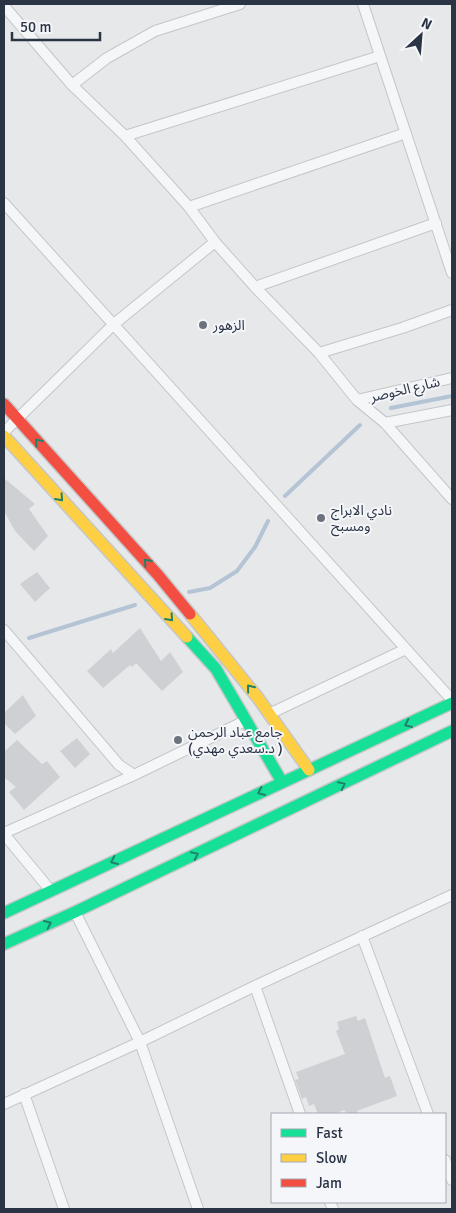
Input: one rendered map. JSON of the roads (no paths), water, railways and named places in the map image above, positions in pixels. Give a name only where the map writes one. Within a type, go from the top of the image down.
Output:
[{"type":"street","points":[[72,85],[107,58],[155,31],[240,4]]},
{"type":"street","points":[[363,4],[452,273]]},
{"type":"street","points":[[4,6],[72,85],[126,136],[215,242],[255,287],[319,353],[357,400],[385,423],[452,499]]},
{"type":"street","points":[[126,136],[380,56]]},
{"type":"street","points":[[188,208],[406,133]]},
{"type":"street","points":[[4,203],[452,702],[4,913]]},
{"type":"street","points":[[255,287],[436,224]]},
{"type":"street","points":[[4,432],[114,324],[215,242]]},
{"type":"street","points":[[319,353],[402,328],[452,310]]},
{"type":"street","name":"شارع الخوصر","points":[[357,400],[452,378]]},
{"type":"street","points":[[4,404],[158,575],[269,714],[309,770]]},
{"type":"street","points":[[385,423],[452,410]]},
{"type":"street","points":[[4,436],[216,669],[282,782]]},
{"type":"street","points":[[4,630],[119,766],[134,775]]},
{"type":"street","points":[[269,714],[406,649]]},
{"type":"street","points":[[51,891],[4,834],[134,775],[245,721]]},
{"type":"street","points":[[4,944],[76,912],[452,731]]},
{"type":"street","points":[[4,1104],[452,895]]},
{"type":"street","points":[[76,912],[140,1042],[198,1209]]},
{"type":"street","points":[[362,936],[428,1113]]},
{"type":"street","points":[[255,986],[300,1113]]},
{"type":"street","points":[[24,1094],[64,1209]]},
{"type":"street","points":[[446,1163],[452,1180]]},
{"type":"waterway","points":[[391,408],[452,396]]},
{"type":"waterway","points":[[285,496],[360,425]]},
{"type":"waterway","points":[[189,592],[210,588],[237,571],[255,547],[268,521]]},
{"type":"waterway","points":[[29,638],[135,605]]},
{"type":"place","name":"الزهور","points":[[203,325]]},
{"type":"place","name":"نادي الابراج ومسبح","points":[[321,518]]},
{"type":"place","name":"جامع عباد الرحمن (د.سعدي مهدي )","points":[[178,740]]}]
